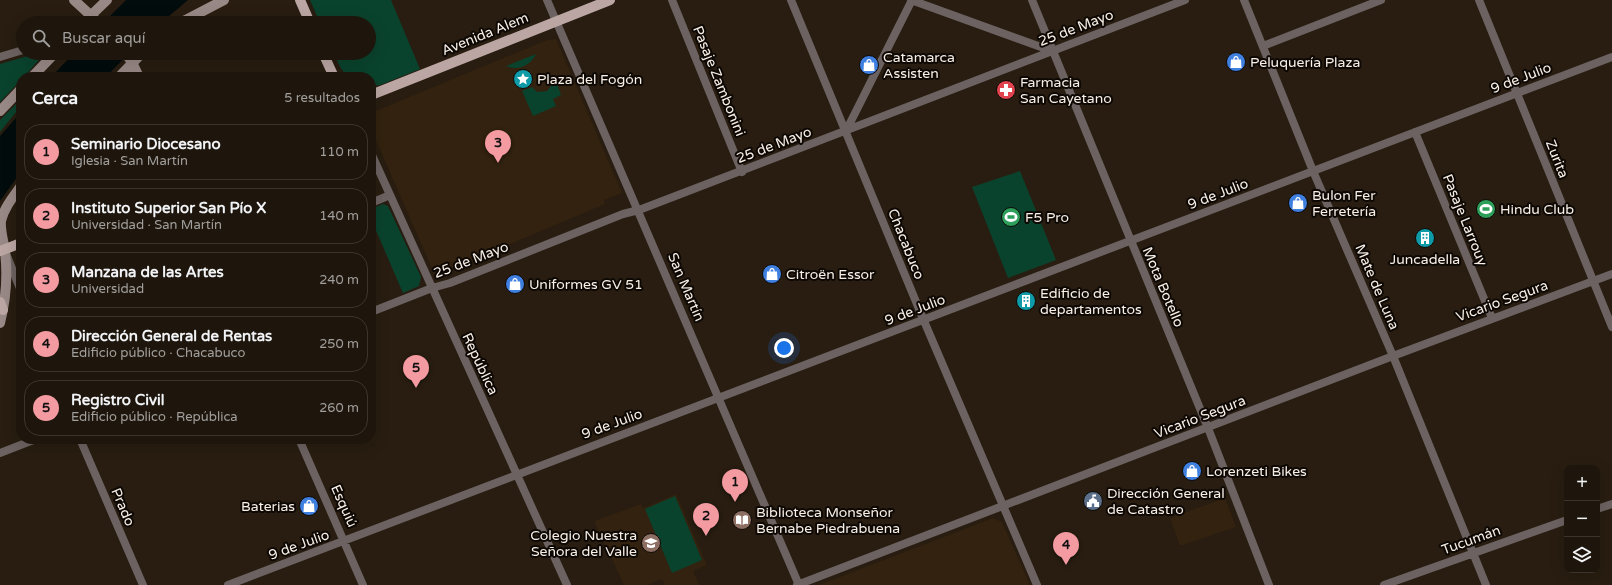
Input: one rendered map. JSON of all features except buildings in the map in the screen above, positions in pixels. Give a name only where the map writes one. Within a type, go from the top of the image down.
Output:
[{"type":"main road","points":[[300,0],[307,16]]},
{"type":"main road","name":"Avenida Alem","points":[[376,92],[556,20],[610,0]]},
{"type":"main road","points":[[326,60],[332,72]]},
{"type":"main road","points":[[2,251],[16,245]]},
{"type":"street","points":[[74,0],[91,15],[107,0]]},
{"type":"street","points":[[193,16],[224,0]]},
{"type":"street","name":"San Martín","points":[[547,0],[639,210],[798,585]]},
{"type":"street","name":"Pasaje Zambonini","points":[[672,0],[742,172]]},
{"type":"street","name":"Chacabuco","points":[[791,0],[924,320],[1037,585]]},
{"type":"street","points":[[846,131],[912,0],[1052,51]]},
{"type":"street","name":"Mota Botello","points":[[1032,0],[1208,428],[1269,585]]},
{"type":"street","name":"25 de Mayo","points":[[376,310],[432,288],[450,283],[623,214],[639,210],[742,172],[1185,0]]},
{"type":"street","name":"Mate de Luna","points":[[1244,0],[1313,171],[1392,356],[1486,585]]},
{"type":"street","points":[[1263,46],[1381,0]]},
{"type":"street","name":"Zurita","points":[[1479,0],[1612,327]]},
{"type":"street","points":[[0,57],[16,52]]},
{"type":"street","name":"9 de Julio","points":[[228,585],[1612,57]]},
{"type":"street","points":[[37,72],[48,60]]},
{"type":"street","points":[[122,72],[127,60]]},
{"type":"street","points":[[130,60],[136,72]]},
{"type":"street","points":[[0,111],[16,94]]},
{"type":"street","name":"Pasaje Larrouy","points":[[1415,132],[1492,318]]},
{"type":"street","name":"República","points":[[376,164],[567,585]]},
{"type":"street","points":[[0,323],[7,286],[0,222],[16,193]]},
{"type":"street","points":[[376,201],[390,195]]},
{"type":"street","points":[[2,251],[16,280]]},
{"type":"street","name":"Vicario Segura","points":[[798,585],[1392,356],[1612,274]]},
{"type":"street","points":[[0,453],[23,444]]},
{"type":"street","name":"Prado","points":[[82,444],[143,585]]},
{"type":"street","name":"Esquiú","points":[[301,444],[363,585]]},
{"type":"street","points":[[1600,508],[1612,504]]},
{"type":"street","name":"Tucumán","points":[[1384,585],[1564,521]]},
{"type":"shaded area","points":[[126,0],[188,0],[169,16],[110,16]]},
{"type":"shaded area","points":[[556,39],[622,193],[604,200],[605,204],[439,274],[434,273],[376,140],[376,111],[547,40]]},
{"type":"shaded area","points":[[67,60],[122,60],[111,72],[56,72]]},
{"type":"shaded area","points":[[16,118],[16,179],[0,201],[0,136]]},
{"type":"shaded area","name":"Colegio Nuestra Señora del Valle","points":[[676,494],[707,565],[693,571],[699,585],[665,585],[662,579],[647,585],[624,585],[594,521],[641,504],[643,508]]},
{"type":"shaded area","points":[[1225,498],[1236,527],[1180,546],[1170,518]]},
{"type":"shaded area","points":[[993,518],[1002,522],[1030,585],[819,585]]},
{"type":"green space","points":[[310,0],[391,0],[420,69],[376,85],[376,72],[344,72],[337,60],[376,60],[376,16],[317,16]]},
{"type":"green space","points":[[536,54],[531,62],[520,68],[506,66]]},
{"type":"green space","points":[[16,59],[39,60],[28,72],[16,72],[16,85],[0,102],[0,64]]},
{"type":"green space","points":[[555,78],[561,95],[553,99],[556,106],[533,116],[522,91],[532,87],[537,92],[547,91],[551,86],[551,79]]},
{"type":"green space","points":[[16,104],[16,112],[0,132],[0,120]]},
{"type":"green space","name":"F5 Pro","points":[[1020,171],[1056,260],[1008,278],[972,187]]},
{"type":"green space","points":[[383,204],[388,206],[421,277],[419,286],[403,293],[376,231],[376,207]]},
{"type":"green space","points":[[675,496],[702,560],[672,573],[645,509]]},
{"type":"place","name":"Peluquería Plaza","points":[[1236,62]]},
{"type":"place","name":"Catamarca Assisten","points":[[869,65]]},
{"type":"place","name":"Plaza del Fogón","points":[[523,79]]},
{"type":"place","name":"Farmacia San Cayetano","points":[[1006,90]]},
{"type":"place","name":"Manzana de las Artes","points":[[498,163]]},
{"type":"place","name":"Bulon Fer Ferretería","points":[[1298,203]]},
{"type":"place","name":"Hindu Club","points":[[1486,209]]},
{"type":"place","name":"F5 Pro","points":[[1011,217]]},
{"type":"place","name":"Juncadella","points":[[1425,238]]},
{"type":"place","name":"Citroën Essor","points":[[772,274]]},
{"type":"place","name":"Uniformes GV 51","points":[[515,284]]},
{"type":"place","name":"Edificio de departamentos","points":[[1026,301]]},
{"type":"place","name":"Registro Civil","points":[[416,388]]},
{"type":"place","name":"Lorenzeti Bikes","points":[[1192,471]]},
{"type":"place","name":"Dirección General de Catastro","points":[[1093,501]]},
{"type":"place","name":"Seminario Diocesano","points":[[735,502]]},
{"type":"place","name":"Baterias","points":[[309,506]]},
{"type":"place","name":"Biblioteca Monseñor Bernabe Piedrabuena","points":[[742,520]]},
{"type":"place","name":"Instituto Superior San Pío X","points":[[706,536]]},
{"type":"place","name":"Colegio Nuestra Señora del Valle","points":[[651,543]]},
{"type":"place","name":"Dirección General de Rentas","points":[[1066,565]]}]
